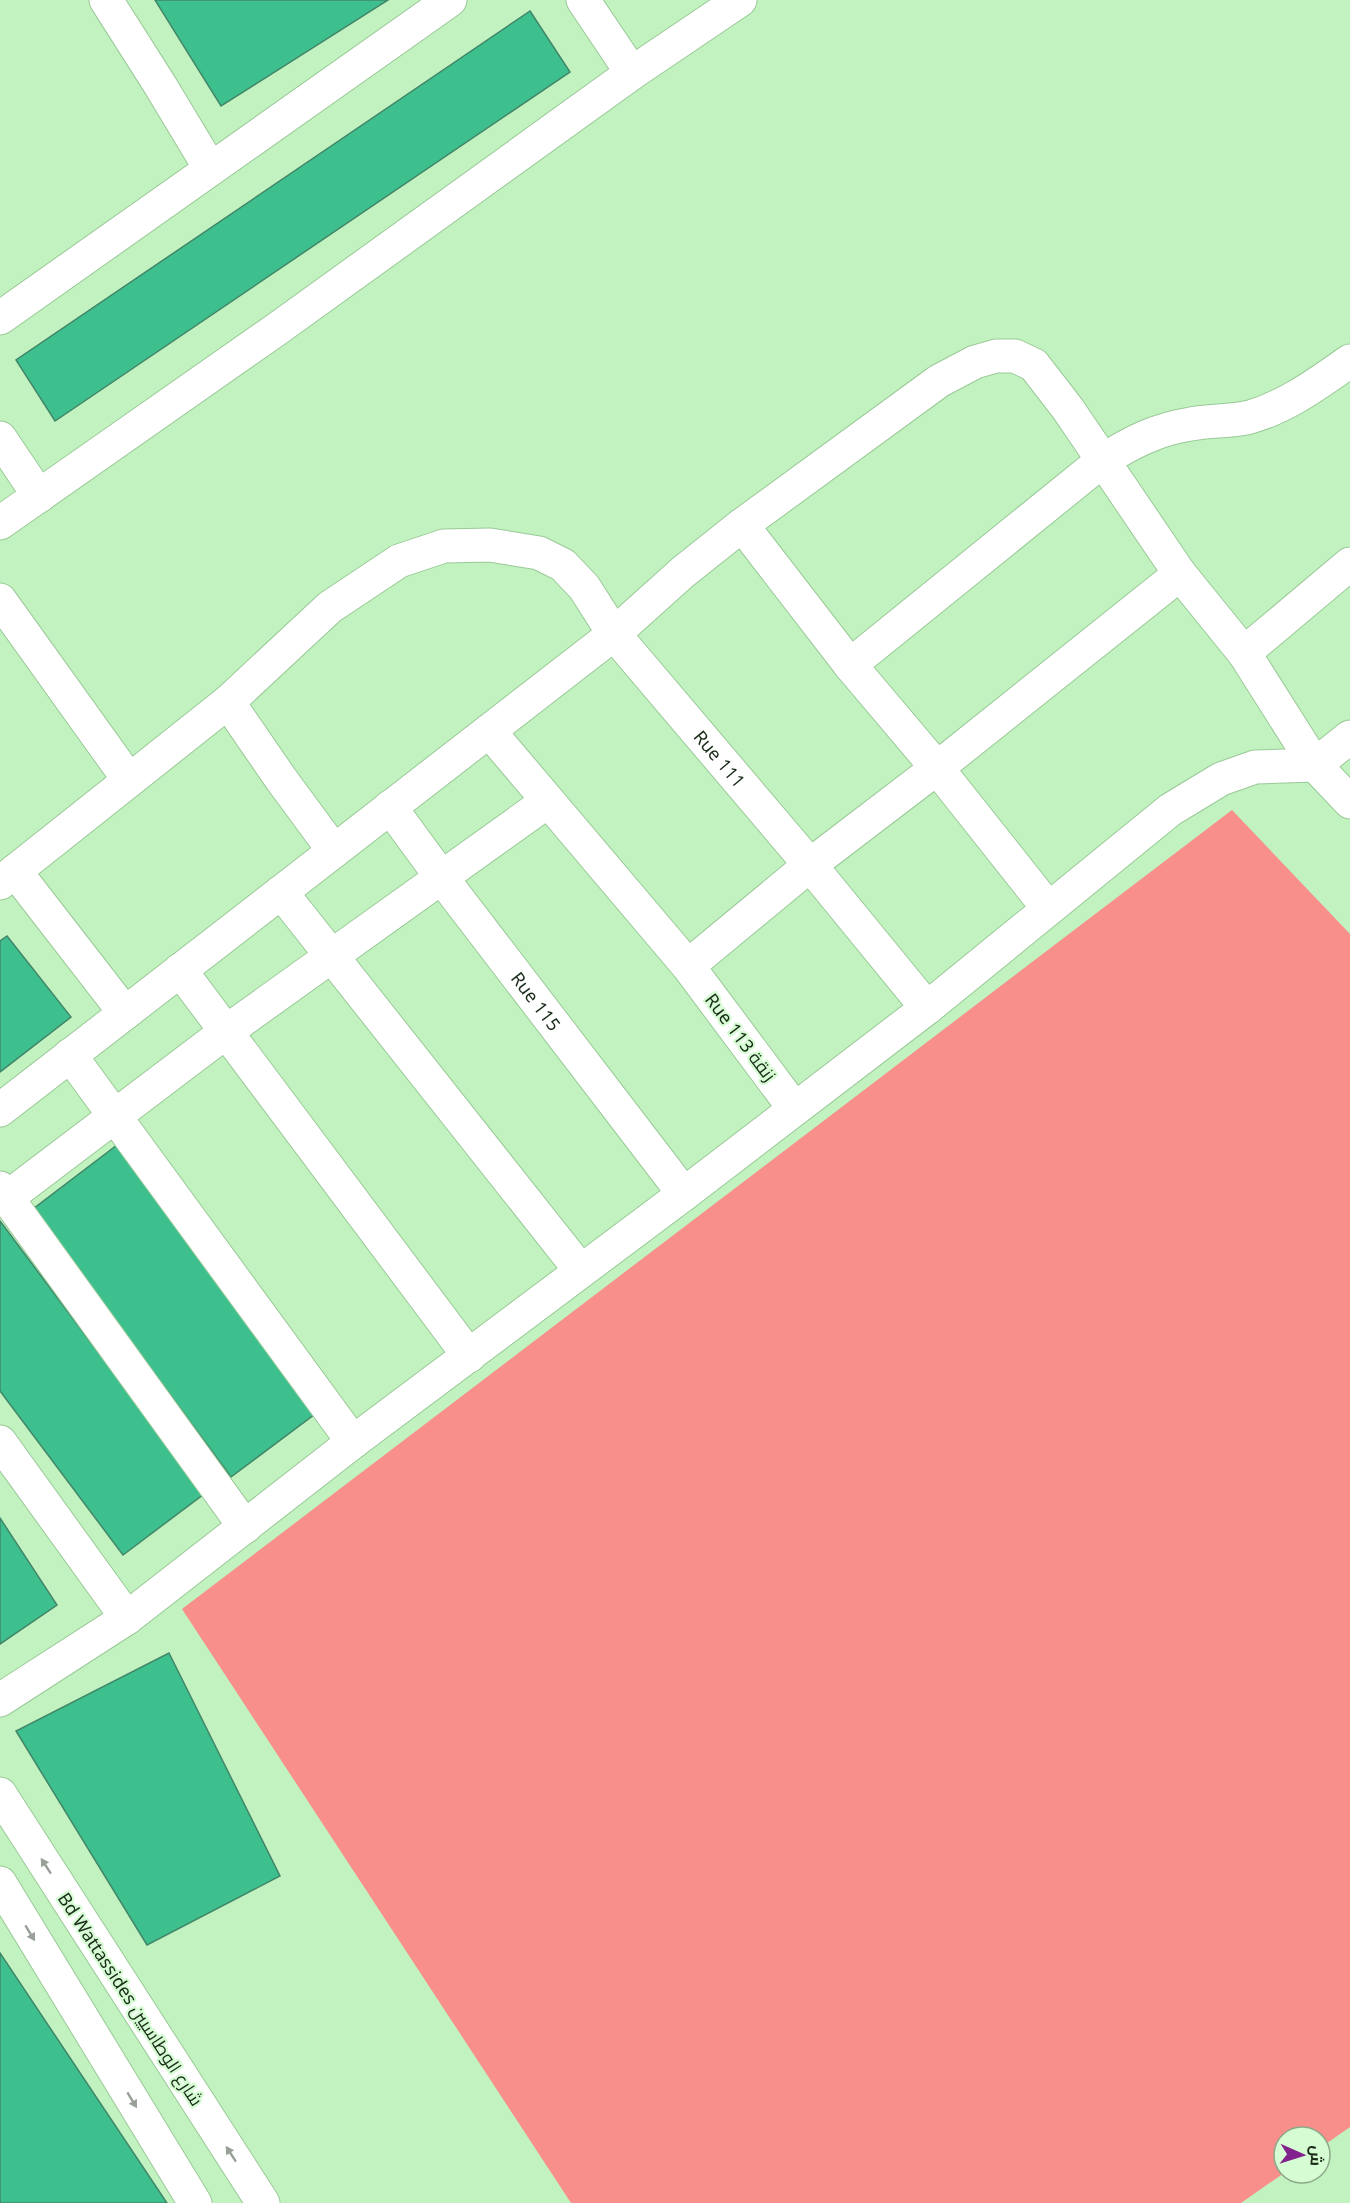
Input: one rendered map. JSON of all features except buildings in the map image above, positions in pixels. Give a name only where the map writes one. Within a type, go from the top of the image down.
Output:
[{"type":"street","points":[[106,0],[210,168]]},
{"type":"street","points":[[0,318],[450,0]]},
{"type":"street","points":[[582,0],[632,74]]},
{"type":"street","points":[[0,523],[277,329],[632,74],[740,0]]},
{"type":"street","points":[[0,1110],[614,634],[683,572],[742,525],[939,381],[975,362],[996,356],[1015,356],[1034,365],[1068,409],[1180,574],[1244,653],[1315,765],[1350,802]]},
{"type":"street","points":[[850,665],[1102,461],[1128,444],[1158,431],[1191,424],[1248,418],[1278,408],[1306,392],[1350,361]]},
{"type":"street","points":[[0,438],[39,496]]},
{"type":"street","points":[[742,525],[850,665],[937,768],[1048,908]]},
{"type":"street","name":"Rue 111","points":[[8,877],[228,702],[330,607],[399,561],[444,546],[490,545],[538,554],[562,565],[584,587],[614,634],[810,865],[927,1008]]},
{"type":"street","points":[[1244,653],[1350,564]]},
{"type":"street","points":[[688,966],[810,865],[937,768],[1180,574]]},
{"type":"street","points":[[0,600],[129,780]]},
{"type":"street","points":[[228,702],[334,851]]},
{"type":"street","name":"Rue 113 زنقة","points":[[489,731],[688,966],[794,1108]]},
{"type":"street","points":[[0,1700],[127,1618],[353,1442],[684,1194],[927,1008],[1170,810],[1221,779],[1255,767],[1315,765],[1350,737]]},
{"type":"street","points":[[245,1527],[4,1192],[115,1116],[227,1031],[548,801]]},
{"type":"street","name":"Rue 115","points":[[390,807],[684,1194]]},
{"type":"street","points":[[8,877],[125,1013]]},
{"type":"street","points":[[281,892],[581,1271]]},
{"type":"street","points":[[180,970],[469,1356]]},
{"type":"street","points":[[70,1055],[353,1442]]},
{"type":"street","points":[[0,1442],[127,1618]]},
{"type":"street","name":"Bd Wattassides شارع الوطاسيين","points":[[0,1794],[263,2203]]},
{"type":"street","points":[[0,1883],[195,2203]]},
{"type":"shaded area","points":[[1232,810],[1350,934],[1350,2127],[1332,2140],[1332,2125],[1272,2125],[1272,2181],[1241,2203],[571,2203],[182,1609]]}]
